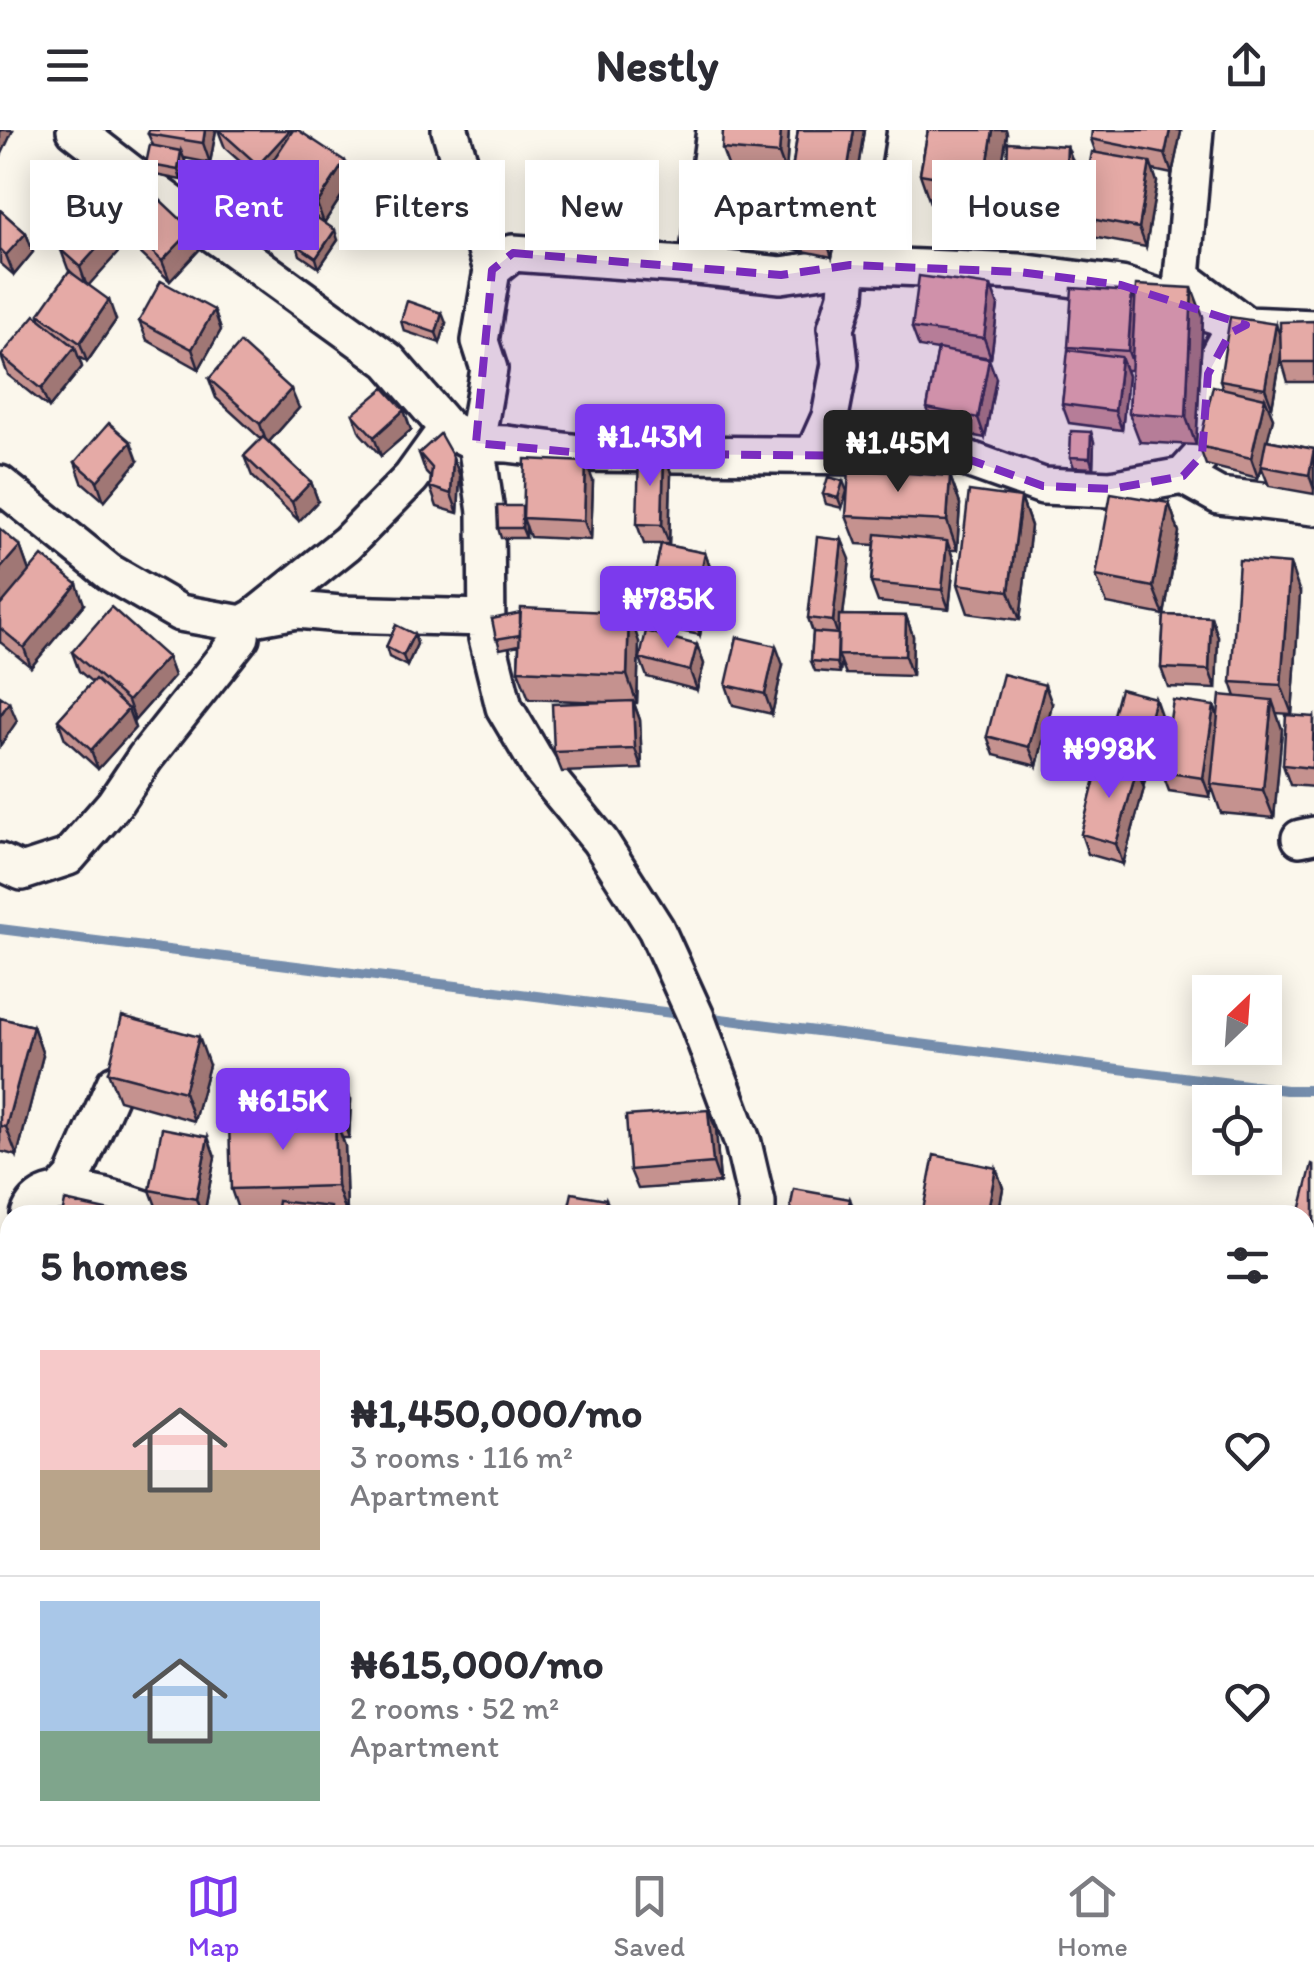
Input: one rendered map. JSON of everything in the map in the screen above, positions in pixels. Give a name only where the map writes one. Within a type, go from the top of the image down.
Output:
[{"type":"street","points":[[75,130],[389,361],[462,436],[486,512],[487,638],[504,707],[540,768],[600,841],[656,929],[696,1017],[743,1142],[757,1205]]},
{"type":"street","points":[[0,862],[22,872],[68,857],[114,804],[145,758],[241,638],[248,621],[347,543],[411,478],[462,436],[489,368],[480,341],[492,270],[450,130]]},
{"type":"street","points":[[696,266],[715,130]]},
{"type":"street","points":[[813,455],[830,417],[840,364],[836,328],[846,296],[850,231],[867,130]]},
{"type":"street","points":[[1195,130],[1182,276],[1246,325]]},
{"type":"street","points":[[492,270],[513,253],[781,275],[850,265],[1020,272],[1121,285],[1246,325],[1314,328]]},
{"type":"street","points":[[462,436],[581,453],[962,457],[1043,486],[1111,489],[1183,476],[1202,455],[1208,434],[1208,374],[1230,333],[1246,325]]},
{"type":"street","points":[[1183,476],[1219,496],[1314,506]]},
{"type":"street","points":[[0,484],[109,572],[180,614],[248,621],[297,610],[486,618]]},
{"type":"street","points":[[58,1193],[73,1178],[115,1083]]},
{"type":"street","points":[[31,1205],[45,1195],[70,1191],[132,1205]]},
{"type":"highlighted area","points":[[513,253],[781,275],[850,265],[1020,272],[1121,285],[1246,325],[1230,333],[1208,374],[1202,455],[1183,476],[1111,489],[1043,486],[962,457],[581,453],[476,443],[492,270]]},
{"type":"building","points":[[149,130],[205,130],[203,143],[148,134]]},
{"type":"building","points":[[219,130],[290,130],[263,160],[252,160]]},
{"type":"building","points":[[293,130],[298,130],[343,160],[339,160],[339,170],[319,201],[319,160],[273,160]]},
{"type":"building","points":[[723,130],[781,130],[779,154],[722,149]]},
{"type":"building","points":[[798,130],[854,130],[849,160],[794,160]]},
{"type":"building","points":[[928,130],[993,130],[988,160],[932,160],[932,176],[920,174]]},
{"type":"building","points":[[1092,130],[1170,130],[1165,154],[1091,139]]},
{"type":"building","points":[[1008,142],[1067,146],[1066,160],[1007,160]]},
{"type":"building","points":[[150,145],[181,151],[178,170],[158,166],[158,160],[147,160]]},
{"type":"building","points":[[1092,152],[1150,162],[1139,228],[1096,220],[1096,160],[1091,160]]},
{"type":"building","points":[[158,198],[178,217],[178,244],[162,261],[150,250],[158,250]]},
{"type":"building","points":[[0,210],[26,233],[6,255],[0,249]]},
{"type":"building","points":[[319,219],[335,230],[316,258],[304,250],[319,250]]},
{"type":"building","points":[[61,250],[95,250],[80,267]]},
{"type":"building","points":[[69,271],[109,300],[80,343],[39,314]]},
{"type":"building","points":[[919,276],[991,286],[984,338],[912,328]]},
{"type":"building","points":[[161,281],[214,310],[192,349],[139,321]]},
{"type":"building","points":[[1136,285],[1192,288],[1186,417],[1129,413]]},
{"type":"building","points":[[1072,288],[1132,292],[1128,351],[1068,347]]},
{"type":"building","points":[[407,301],[442,313],[436,333],[401,321]]},
{"type":"building","points":[[35,315],[75,347],[41,389],[1,356]]},
{"type":"building","points":[[1230,317],[1276,324],[1265,388],[1220,380]]},
{"type":"building","points":[[1314,321],[1314,362],[1281,362],[1280,322]]},
{"type":"building","points":[[240,343],[291,389],[260,424],[209,379]]},
{"type":"building","points":[[938,349],[989,359],[978,418],[927,408]]},
{"type":"building","points":[[1068,350],[1121,357],[1115,411],[1062,404]]},
{"type":"building","points":[[1213,386],[1265,398],[1251,458],[1199,446]]},
{"type":"building","points":[[384,388],[404,410],[374,437],[353,414]]},
{"type":"building","points":[[109,423],[131,442],[97,481],[75,462]]},
{"type":"building","points":[[1071,431],[1091,432],[1090,458],[1070,457]]},
{"type":"building","points":[[440,434],[453,457],[451,494],[430,487],[432,468],[419,453]]},
{"type":"building","points":[[263,437],[311,482],[292,502],[244,456]]},
{"type":"building","points":[[1266,440],[1314,449],[1309,475],[1261,466]]},
{"type":"building","points":[[639,453],[664,454],[662,525],[637,524]]},
{"type":"building","points":[[525,459],[586,462],[584,521],[523,518]]},
{"type":"building","points":[[849,469],[950,476],[947,521],[846,516]]},
{"type":"building","points":[[828,477],[843,481],[838,498],[823,494]]},
{"type":"building","points":[[969,491],[1021,498],[1009,591],[958,584]]},
{"type":"building","points":[[1111,493],[1169,503],[1153,587],[1096,576]]},
{"type":"building","points":[[497,506],[522,506],[522,528],[498,528]]},
{"type":"building","points":[[0,529],[20,546],[0,569]]},
{"type":"building","points":[[876,534],[947,541],[942,590],[871,583]]},
{"type":"building","points":[[817,537],[842,540],[833,621],[808,618]]},
{"type":"building","points":[[661,544],[705,553],[693,615],[648,606]]},
{"type":"building","points":[[42,556],[77,584],[24,648],[0,628],[0,606]]},
{"type":"building","points":[[1239,560],[1290,564],[1281,685],[1231,682]]},
{"type":"building","points":[[111,607],[167,657],[128,701],[72,652]]},
{"type":"building","points":[[521,608],[629,613],[627,675],[518,670]]},
{"type":"building","points":[[520,613],[520,635],[496,639],[492,619]]},
{"type":"building","points":[[839,615],[906,616],[905,656],[838,655]]},
{"type":"building","points":[[1164,615],[1211,617],[1209,670],[1161,668]]},
{"type":"building","points":[[396,625],[414,634],[403,656],[386,647]]},
{"type":"building","points":[[646,631],[697,645],[690,671],[640,658]]},
{"type":"building","points":[[813,632],[838,634],[837,663],[811,661]]},
{"type":"building","points":[[737,637],[776,646],[765,694],[726,685]]},
{"type":"building","points":[[1003,674],[1045,685],[1029,747],[987,736]]},
{"type":"building","points":[[95,679],[128,709],[91,750],[58,720]]},
{"type":"building","points":[[1120,689],[1155,698],[1137,765],[1102,755]]},
{"type":"building","points":[[1220,695],[1272,700],[1263,790],[1211,784]]},
{"type":"building","points":[[0,696],[9,702],[0,716]]},
{"type":"building","points":[[1173,700],[1214,706],[1203,778],[1162,772]]},
{"type":"building","points":[[633,701],[635,749],[554,752],[552,704]]},
{"type":"building","points":[[1286,715],[1314,717],[1312,768],[1283,765]]},
{"type":"building","points":[[1100,759],[1137,769],[1116,844],[1081,834]]},
{"type":"building","points":[[122,1016],[199,1037],[184,1092],[108,1072]]},
{"type":"building","points":[[0,1018],[33,1026],[6,1127],[0,1126]]},
{"type":"building","points":[[293,1079],[344,1081],[342,1118],[291,1116]]},
{"type":"building","points":[[708,1110],[713,1163],[630,1170],[626,1116]]},
{"type":"building","points":[[335,1118],[337,1186],[231,1189],[229,1121]]},
{"type":"building","points":[[162,1128],[208,1137],[196,1199],[150,1190]]},
{"type":"building","points":[[934,1155],[996,1168],[989,1205],[924,1205]]},
{"type":"building","points":[[1312,1164],[1314,1205],[1302,1205]]},
{"type":"building","points":[[794,1189],[850,1199],[849,1205],[791,1205]]},
{"type":"building","points":[[572,1193],[606,1199],[605,1205],[569,1205]]},
{"type":"building","points":[[278,1201],[313,1205],[277,1205]]},
{"type":"waterway","points":[[0,929],[688,1015]]},
{"type":"waterway","points":[[705,1017],[1286,1090],[1314,1090]]}]
